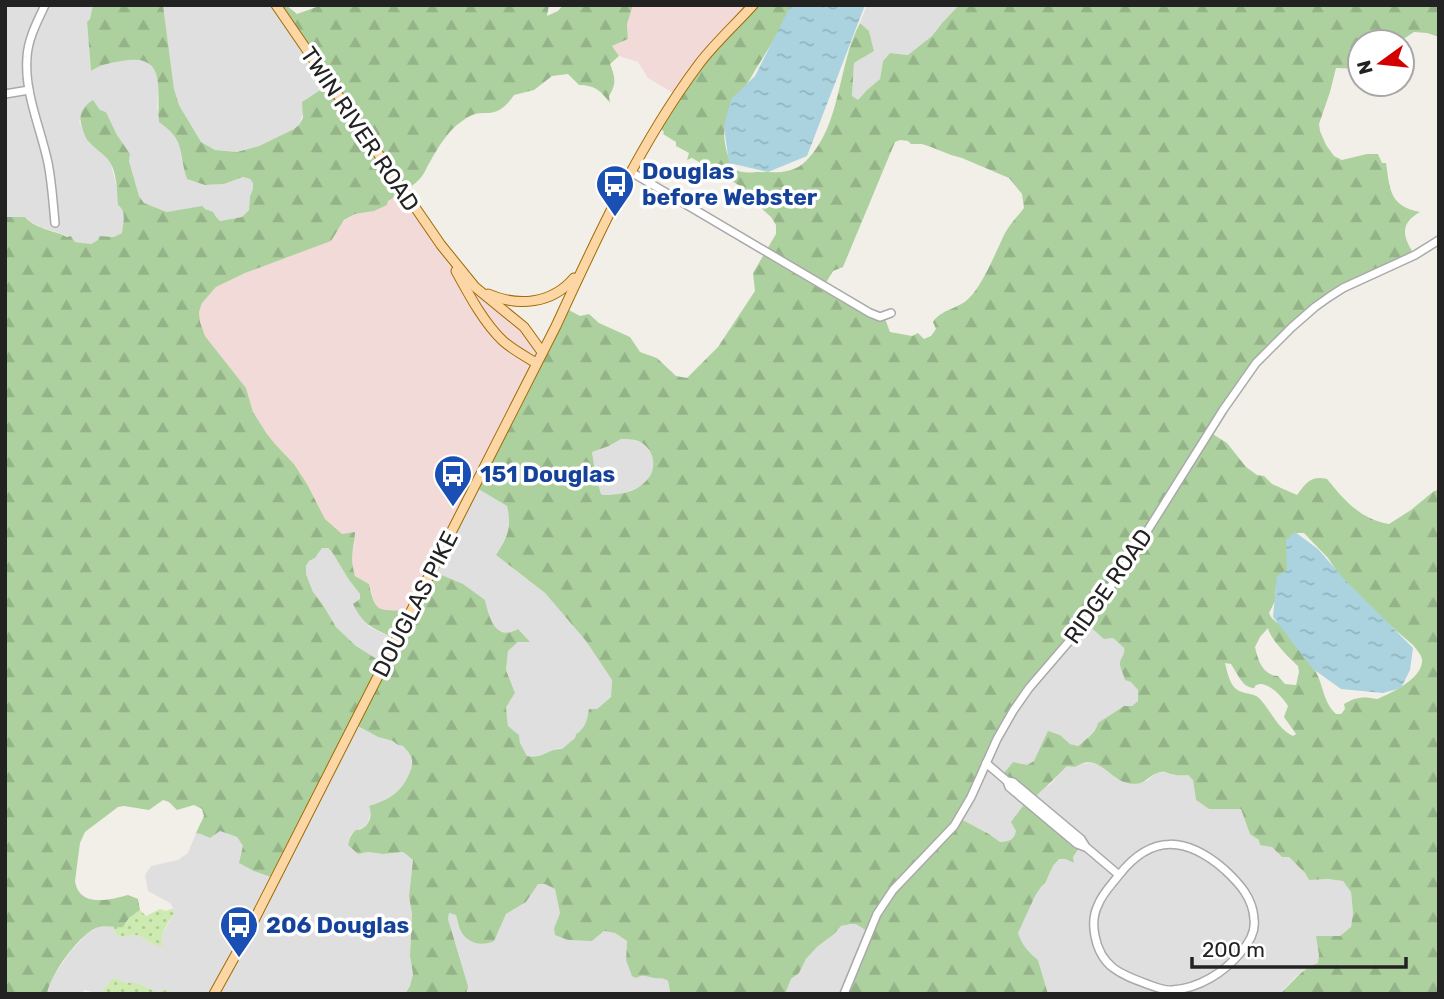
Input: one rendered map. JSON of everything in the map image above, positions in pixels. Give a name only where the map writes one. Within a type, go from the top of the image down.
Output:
[{"type":"main road","name":"TWIN RIVER ROAD","points":[[276,5],[446,251],[475,287],[524,327],[542,352]]},
{"type":"main road","name":"DOUGLAS PIKE","points":[[214,994],[335,762],[631,172],[692,74],[713,47],[753,5]]},
{"type":"main road","name":"TWIN RIVER ROAD","points":[[446,251],[465,287],[497,334],[505,343],[536,363]]},
{"type":"main road","points":[[475,287],[506,300],[533,302],[564,289],[586,263]]},
{"type":"street","points":[[45,5],[26,58],[29,90],[48,162],[55,223]]},
{"type":"street","points":[[5,94],[29,90]]},
{"type":"street","points":[[631,172],[870,313],[880,317],[891,313]]},
{"type":"street","name":"RIDGE ROAD","points":[[844,994],[884,902],[954,826],[1013,711],[1029,688],[1090,617],[1223,410],[1257,362],[1300,320],[1329,297],[1415,255],[1439,240]]},
{"type":"street","points":[[986,763],[1081,839],[1086,847],[1119,875]]},
{"type":"street","points":[[1180,845],[1196,849],[1241,885],[1255,920],[1252,936],[1239,954],[1220,971],[1186,989],[1169,991],[1134,980],[1117,972],[1104,961],[1094,928],[1098,903],[1119,875],[1131,860],[1155,847],[1180,845]]},
{"type":"shaded area","points":[[5,5],[93,5],[87,23],[91,71],[99,65],[131,59],[148,62],[155,70],[159,83],[157,109],[181,147],[182,163],[205,185],[224,184],[243,177],[250,179],[253,189],[249,210],[242,217],[220,221],[215,217],[167,212],[144,203],[139,196],[129,161],[130,154],[106,112],[95,104],[79,121],[90,144],[111,164],[125,213],[122,233],[115,237],[99,236],[98,240],[91,244],[75,242],[72,238],[30,222],[25,217],[5,217]]},
{"type":"shaded area","points":[[163,5],[274,5],[328,85],[303,113],[299,125],[294,129],[259,146],[237,152],[215,150],[201,142],[179,105],[174,89]]},
{"type":"shaded area","points":[[633,5],[753,5],[678,96],[648,78],[638,62],[619,56],[612,46],[628,39],[627,23]]},
{"type":"shaded area","points":[[867,5],[959,5],[932,36],[908,55],[890,53],[883,61],[880,79],[858,101],[852,97],[854,63],[874,51],[869,31],[860,23]]},
{"type":"shaded area","points":[[402,192],[450,259],[540,349],[410,612],[380,610],[375,605],[369,584],[355,576],[350,561],[355,543],[325,519],[294,464],[267,434],[253,412],[246,388],[205,336],[199,312],[202,303],[216,287],[245,273],[330,241],[344,221],[355,214],[374,211]]},
{"type":"shaded area","points":[[621,439],[631,439],[644,444],[654,463],[652,475],[643,485],[621,495],[603,495],[596,477],[592,452]]},
{"type":"shaded area","points":[[475,487],[507,506],[510,521],[508,533],[496,555],[545,593],[586,641],[612,680],[611,697],[597,709],[575,738],[562,749],[557,748],[534,758],[527,756],[519,735],[508,726],[506,707],[515,693],[506,670],[508,651],[518,642],[528,642],[512,633],[499,631],[490,622],[485,600],[432,571]]},
{"type":"shaded area","points":[[322,548],[328,548],[332,552],[360,594],[369,627],[395,639],[383,664],[356,646],[336,627],[313,592],[306,566]]},
{"type":"shaded area","points":[[1087,623],[1113,638],[1124,648],[1125,654],[1120,667],[1139,690],[1138,701],[1132,706],[1124,706],[1101,722],[1087,739],[1077,746],[1054,734],[1034,761],[1027,765],[1013,762],[1004,773],[1027,796],[1015,837],[1011,841],[999,842],[961,819],[1002,734],[1028,694]]},
{"type":"shaded area","points":[[354,724],[403,746],[410,755],[413,766],[401,790],[369,806],[371,811],[368,823],[351,834],[348,844],[358,854],[403,852],[413,860],[409,896],[413,974],[405,994],[175,994],[167,990],[156,992],[138,983],[113,978],[100,994],[85,990],[80,994],[47,994],[50,981],[71,951],[88,933],[98,927],[113,927],[118,937],[138,935],[154,945],[160,941],[175,912],[170,903],[148,891],[145,875],[151,866],[178,860],[188,853],[196,833],[220,831],[237,837],[243,846]]},
{"type":"shaded area","points":[[1090,763],[1103,766],[1117,779],[1147,781],[1156,773],[1164,772],[1188,775],[1193,780],[1196,800],[1209,809],[1241,808],[1272,847],[1282,857],[1289,857],[1309,880],[1343,881],[1351,892],[1351,927],[1319,955],[1318,964],[1295,977],[1280,994],[1048,994],[1038,960],[1021,943],[1018,933],[1053,866],[1059,859],[1073,857],[1083,842],[1034,798],[1067,766]]},
{"type":"shaded area","points":[[537,884],[555,888],[560,913],[554,928],[568,940],[592,941],[604,931],[615,933],[627,941],[626,960],[639,976],[662,977],[668,981],[668,994],[466,994],[468,986],[448,919],[449,913],[456,915],[459,928],[501,924],[506,914],[526,902]]},
{"type":"shaded area","points":[[851,924],[871,932],[846,994],[785,994],[791,979],[799,973],[806,959],[817,947],[841,926]]},
{"type":"green space","points":[[93,5],[163,5],[174,89],[179,105],[201,142],[215,150],[237,152],[259,146],[294,129],[303,118],[302,102],[328,85],[274,5],[286,5],[297,14],[322,5],[549,5],[547,16],[558,11],[563,5],[633,5],[627,24],[628,39],[612,46],[619,56],[610,64],[614,80],[609,96],[610,103],[597,90],[579,85],[568,74],[552,76],[534,90],[514,95],[506,105],[492,113],[472,115],[450,132],[420,179],[388,201],[387,205],[344,220],[331,241],[245,273],[216,287],[202,303],[199,312],[205,336],[246,388],[253,412],[267,434],[294,464],[325,519],[342,534],[355,532],[352,558],[355,576],[369,584],[377,606],[386,610],[409,612],[432,571],[463,584],[485,600],[491,620],[499,630],[510,632],[518,629],[530,642],[518,642],[508,651],[506,670],[515,693],[506,707],[508,726],[519,735],[527,756],[532,757],[562,749],[575,738],[586,723],[589,709],[597,709],[611,697],[612,680],[586,641],[545,593],[496,555],[508,532],[507,506],[475,487],[565,308],[580,316],[589,314],[599,323],[630,337],[640,352],[657,358],[676,376],[687,378],[718,347],[755,291],[753,273],[776,234],[776,225],[742,187],[692,158],[687,160],[689,153],[676,146],[676,142],[663,134],[659,127],[678,96],[753,5],[791,5],[790,12],[735,104],[725,128],[725,143],[730,161],[735,169],[748,173],[795,169],[806,161],[818,146],[833,113],[847,58],[860,23],[869,31],[874,51],[854,63],[852,96],[858,100],[880,79],[883,61],[890,53],[908,55],[932,36],[959,5],[1439,5],[1439,37],[1416,32],[1416,28],[1346,28],[1346,68],[1336,68],[1319,124],[1326,145],[1334,156],[1342,160],[1378,154],[1382,163],[1386,163],[1390,188],[1397,201],[1420,212],[1409,221],[1405,231],[1407,242],[1414,254],[1344,288],[1317,307],[1280,341],[1245,379],[1211,433],[1227,443],[1246,467],[1257,475],[1264,476],[1272,484],[1297,495],[1313,479],[1327,479],[1354,508],[1369,518],[1389,524],[1439,490],[1439,994],[1280,994],[1302,972],[1318,963],[1316,936],[1340,936],[1351,927],[1351,892],[1343,881],[1309,880],[1289,857],[1282,857],[1272,847],[1260,845],[1259,840],[1250,834],[1241,809],[1209,809],[1196,800],[1193,780],[1188,775],[1161,772],[1137,784],[1131,784],[1089,762],[1075,767],[1067,766],[1034,798],[1083,842],[1073,857],[1074,863],[1059,859],[1053,866],[1018,933],[1026,948],[1038,960],[1048,994],[846,994],[870,933],[856,924],[851,924],[841,926],[817,947],[806,959],[799,973],[791,979],[785,994],[668,994],[670,991],[666,980],[632,976],[626,960],[627,941],[615,933],[604,931],[592,941],[568,940],[555,935],[554,928],[560,913],[555,889],[538,884],[526,902],[506,914],[494,941],[489,943],[474,942],[465,937],[456,915],[449,913],[448,919],[468,986],[466,994],[405,994],[413,974],[409,896],[413,860],[403,852],[358,854],[348,845],[355,831],[368,823],[371,815],[369,806],[387,799],[405,782],[411,771],[412,760],[403,746],[354,724],[274,878],[239,863],[243,846],[237,837],[220,831],[210,838],[196,833],[204,816],[202,809],[194,805],[177,810],[163,800],[149,810],[118,807],[85,832],[80,843],[75,881],[78,890],[89,899],[96,900],[128,895],[138,899],[140,910],[129,918],[123,927],[99,927],[81,939],[59,967],[47,994],[5,994],[5,217],[25,217],[39,227],[71,236],[75,242],[91,244],[98,240],[99,236],[114,237],[122,233],[124,221],[118,205],[114,170],[107,159],[86,139],[80,119],[86,105],[93,100],[100,110],[106,112],[130,154],[129,161],[139,196],[144,203],[167,212],[202,206],[213,212],[220,221],[242,217],[249,210],[253,189],[250,179],[243,177],[224,184],[205,185],[187,179],[180,147],[174,135],[159,122],[158,87],[154,68],[137,60],[110,63],[91,71],[87,22]],"holes":[[[900,140],[922,144],[1009,178],[1022,194],[1024,208],[1006,231],[974,293],[965,302],[936,318],[933,322],[936,329],[931,336],[924,339],[918,333],[912,336],[890,332],[884,316],[824,286],[833,271],[843,267],[895,142]],[[621,439],[642,443],[652,457],[653,468],[649,478],[631,491],[601,494],[592,452]],[[1297,533],[1304,533],[1328,558],[1350,591],[1420,653],[1422,659],[1418,672],[1406,684],[1390,693],[1377,699],[1364,697],[1352,700],[1344,704],[1345,709],[1341,714],[1336,714],[1328,704],[1317,675],[1304,654],[1288,632],[1270,616],[1276,586],[1289,574]],[[322,548],[328,548],[332,552],[360,594],[360,599],[353,604],[362,618],[370,626],[395,639],[383,663],[356,646],[336,627],[313,592],[306,566]],[[1087,624],[1104,639],[1113,638],[1124,648],[1120,666],[1125,680],[1138,690],[1138,701],[1132,706],[1124,706],[1098,723],[1093,733],[1078,746],[1048,731],[1034,761],[1027,765],[1013,762],[1004,773],[1029,798],[1011,822],[1016,831],[1014,837],[1000,842],[961,819],[1002,734],[1033,686]],[[1268,628],[1276,643],[1298,666],[1296,685],[1285,684],[1278,676],[1265,670],[1255,647]],[[1225,663],[1231,664],[1249,687],[1254,688],[1260,684],[1276,692],[1288,706],[1284,717],[1296,734],[1293,736],[1283,729],[1257,697],[1235,688]]]},
{"type":"green space","points":[[160,909],[171,909],[175,912],[163,933],[163,946],[154,945],[138,935],[118,937],[113,927],[126,924],[129,918],[140,910],[146,916]]},
{"type":"green space","points":[[113,978],[138,983],[156,992],[167,990],[175,994],[100,994]]},
{"type":"water","points":[[791,5],[865,5],[807,156],[768,172],[729,163],[724,127],[731,99],[755,76]]},
{"type":"water","points":[[1295,532],[1318,549],[1413,648],[1410,670],[1401,688],[1383,693],[1341,689],[1313,669],[1273,617],[1277,576],[1287,570],[1286,540]]},
{"type":"place","name":"Douglas before Webster","points":[[615,218]]},
{"type":"place","name":"151 Douglas","points":[[453,508]]},
{"type":"place","name":"206 Douglas","points":[[239,959]]}]
